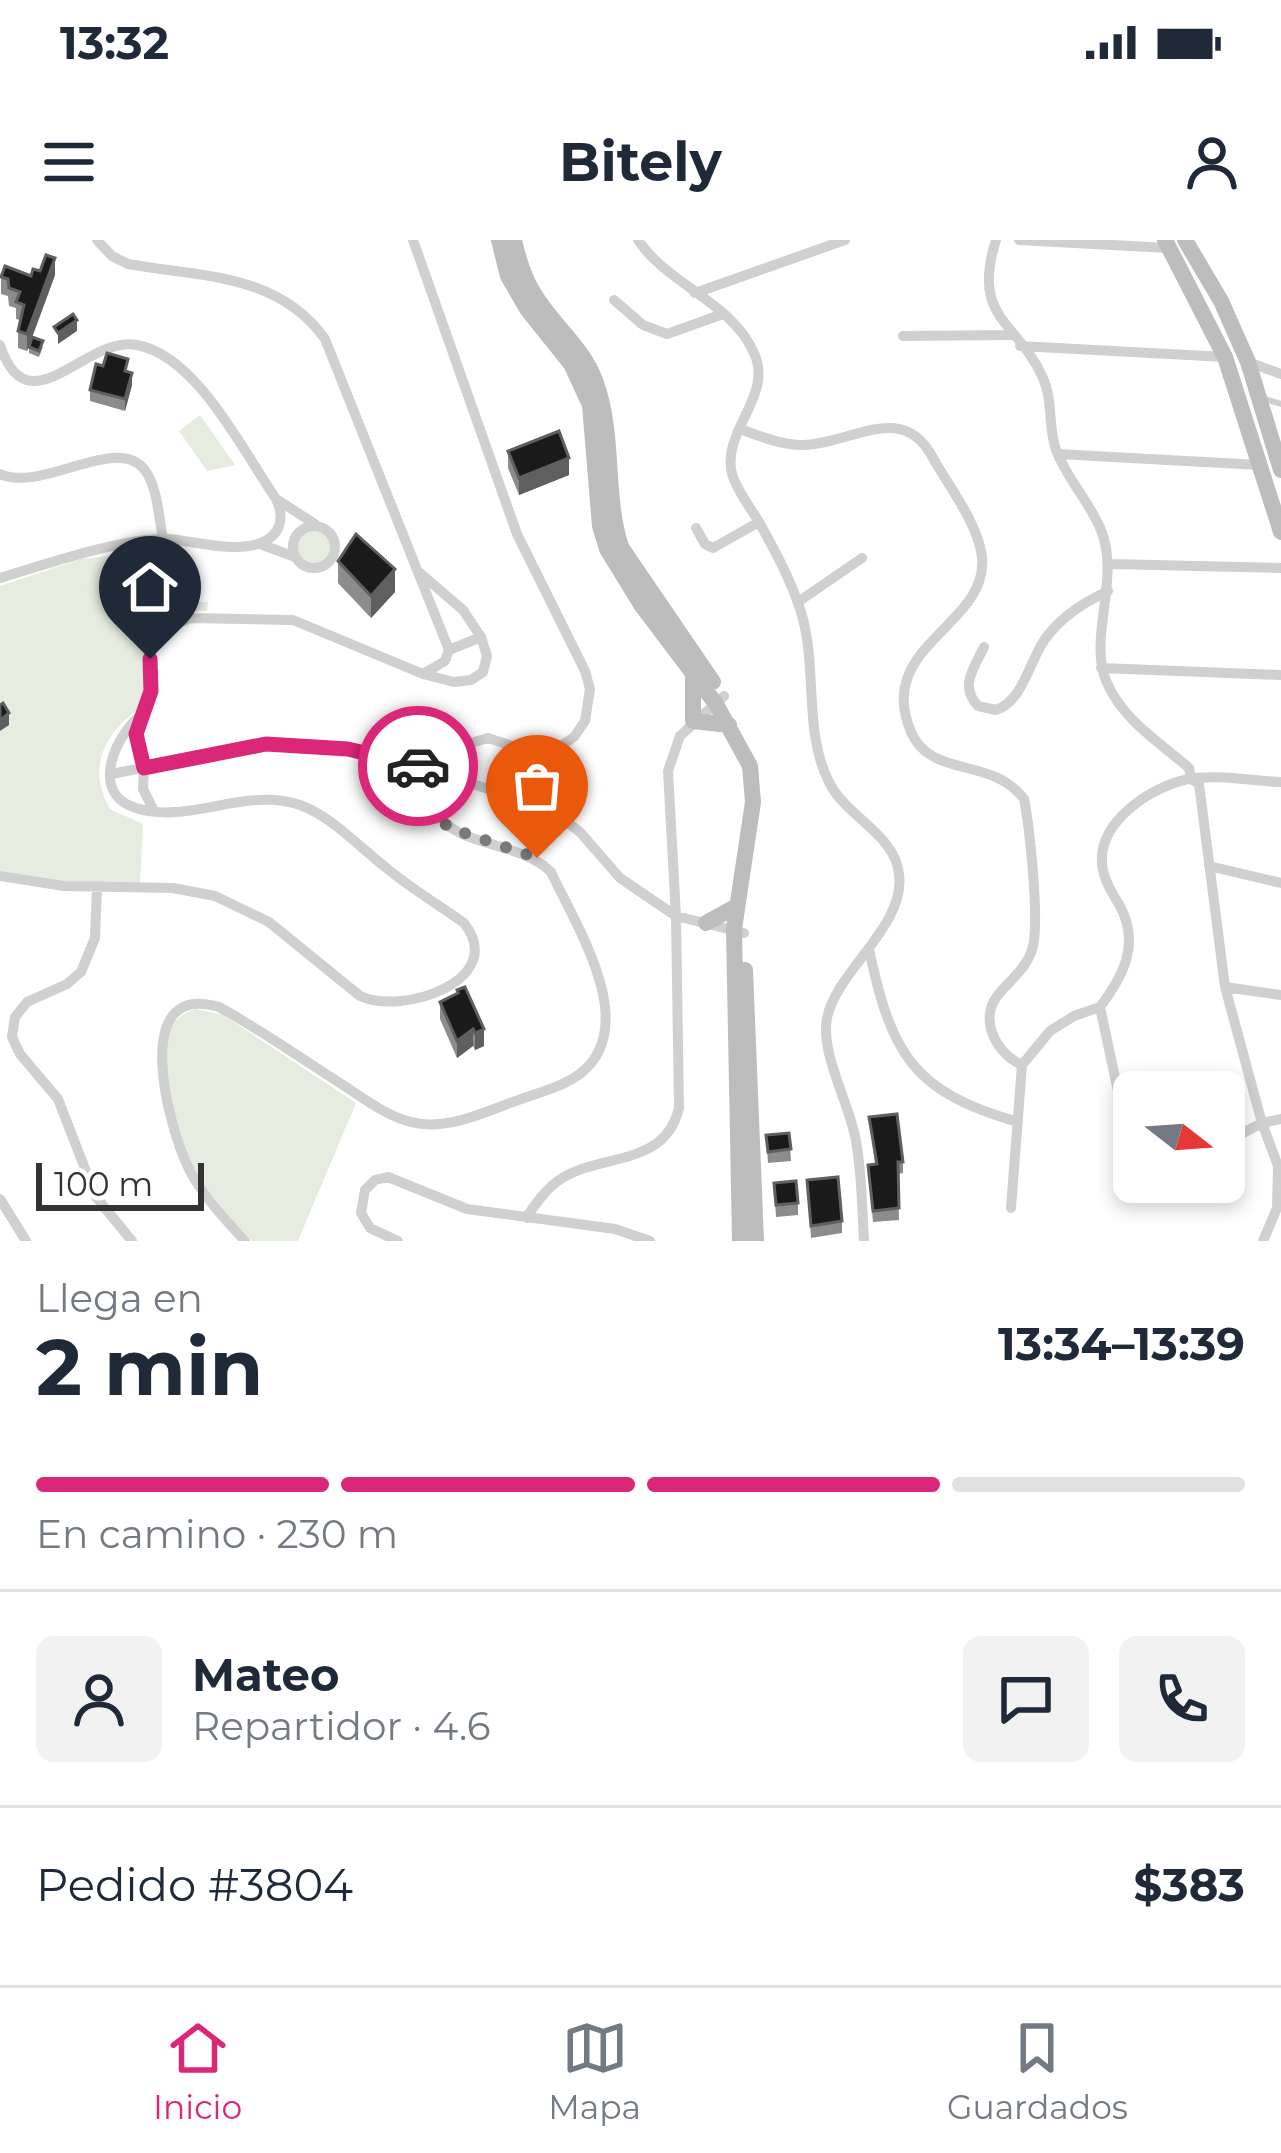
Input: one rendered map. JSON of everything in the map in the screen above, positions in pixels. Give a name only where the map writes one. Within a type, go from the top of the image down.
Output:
[{"type":"street","points":[[97,240],[128,264],[262,287],[308,317],[325,339],[449,650],[446,662],[423,674]]},
{"type":"street","points":[[245,1241],[188,1168],[171,1117],[163,1036],[169,1022],[188,1006],[219,1007],[377,1107],[433,1126],[458,1122],[567,1082],[598,1054],[607,1032],[603,989],[551,872],[537,858],[447,827],[437,807],[460,752],[477,739],[494,739],[540,754],[558,748],[585,721],[590,689],[496,482],[413,240]]},
{"type":"street","points":[[499,240],[508,276],[527,309],[571,364],[590,405],[600,526],[615,568],[692,671],[720,700],[753,783],[737,906],[756,1241]]},
{"type":"street","points":[[514,240],[534,295],[595,378],[608,434],[613,522],[621,547],[752,746],[761,779],[739,931],[740,1241]]},
{"type":"street","points":[[638,240],[746,335],[758,359],[759,383],[733,447],[732,471],[798,602],[806,629],[818,754],[827,779],[839,801],[883,841],[899,872],[894,906],[835,997],[827,1019],[826,1046],[849,1106],[857,1144],[864,1241]]},
{"type":"street","points":[[694,293],[845,240]]},
{"type":"street","points":[[996,240],[988,285],[994,306],[1046,386],[1050,430],[1058,454],[1095,517],[1110,564],[1101,668],[1121,708],[1189,768],[1200,791],[1225,987],[1278,1166],[1277,1208],[1263,1241]]},
{"type":"street","points":[[1019,240],[1173,243],[1220,301],[1248,362],[1281,470]]},
{"type":"street","points":[[1173,243],[1226,357],[1281,532]]},
{"type":"street","points":[[614,300],[643,325],[668,334],[723,314]]},
{"type":"street","points":[[903,336],[1226,357]]},
{"type":"street","points":[[0,345],[15,373],[37,382],[115,344],[163,353],[194,380],[276,499],[281,517],[278,529],[257,543],[200,545],[164,539],[67,558],[0,578]]},
{"type":"street","points":[[1248,362],[1281,374]]},
{"type":"street","points":[[740,429],[804,446],[881,428],[907,430],[927,445],[978,542],[982,565],[978,585],[909,672],[905,716],[926,754],[944,763],[994,773],[1012,783],[1024,799],[1034,941],[1020,971],[995,999],[990,1023],[1002,1052],[1022,1065]]},
{"type":"street","points":[[1058,454],[1258,465]]},
{"type":"street","points":[[0,474],[25,480],[109,458],[128,458],[150,477],[164,539]]},
{"type":"street","points":[[257,543],[295,556],[310,568],[328,563],[335,546],[333,537],[276,499]]},
{"type":"street","points":[[696,528],[704,544],[713,548],[759,522]]},
{"type":"street","points":[[295,556],[295,538],[309,526],[318,526]]},
{"type":"street","points":[[278,529],[295,538]]},
{"type":"street","points":[[798,602],[862,558]]},
{"type":"street","points":[[1110,564],[1281,568]]},
{"type":"street","points":[[154,811],[143,790],[144,768],[136,734],[152,680],[151,652],[167,625],[190,618],[277,618],[309,624],[423,674],[454,682],[471,680],[483,671],[487,656],[481,637],[463,610],[420,573]]},
{"type":"street","points":[[984,647],[968,680],[968,692],[978,706],[1002,709],[1012,701],[1063,618],[1108,591]]},
{"type":"street","points":[[440,622],[463,610]]},
{"type":"street","points":[[449,650],[481,637]]},
{"type":"street","points":[[1101,668],[1281,675]]},
{"type":"street","points":[[692,671],[693,721]]},
{"type":"street","points":[[526,1218],[545,1190],[562,1178],[646,1152],[675,1123],[679,1108],[676,916],[668,772],[675,745],[693,721],[720,700]]},
{"type":"street","points":[[0,876],[98,887],[173,888],[215,896],[269,922],[360,996],[376,1002],[406,1003],[460,979],[473,963],[475,942],[464,922],[310,809],[267,799],[154,811],[121,799],[111,774],[113,751],[121,734],[145,712]]},
{"type":"street","points":[[693,721],[729,725]]},
{"type":"street","points":[[111,774],[266,744],[309,744],[392,758],[500,790],[565,819],[620,878],[676,916],[739,931]]},
{"type":"street","points":[[1011,1208],[1022,1065],[1050,1031],[1100,1007],[1121,976],[1130,938],[1104,874],[1106,840],[1119,818],[1191,778],[1281,782]]},
{"type":"street","points":[[1209,866],[1281,883]]},
{"type":"street","points":[[98,887],[95,938],[81,973],[27,1002],[15,1017],[12,1036],[20,1054],[58,1099],[96,1197],[132,1241]]},
{"type":"street","points":[[706,923],[737,906]]},
{"type":"street","points":[[869,949],[890,1032],[905,1057],[931,1084],[957,1100],[1018,1123]]},
{"type":"street","points":[[1225,987],[1281,995]]},
{"type":"street","points":[[1100,1007],[1114,1071]]},
{"type":"street","points":[[1245,1132],[1281,1119]]},
{"type":"street","points":[[398,1241],[370,1228],[361,1213],[365,1190],[382,1178],[466,1209],[615,1229],[650,1241]]},
{"type":"street","points":[[1,1202],[26,1241]]},
{"type":"lane","points":[[1259,398],[1281,404]]},
{"type":"shaded area","points":[[200,415],[235,465],[207,471],[179,431]]},
{"type":"shaded area","points":[[314,529],[326,535],[332,547],[326,559],[314,565],[302,559],[296,547],[302,535]]},
{"type":"shaded area","points":[[136,553],[139,604],[208,602],[207,611],[175,615],[151,633],[144,654],[142,702],[107,742],[100,763],[101,786],[110,809],[143,824],[140,883],[65,881],[0,871],[0,586],[81,559]]},
{"type":"shaded area","points":[[196,1009],[223,1015],[356,1103],[298,1241],[252,1241],[213,1197],[188,1155],[170,1096],[166,1055],[173,1024]]},
{"type":"building","points":[[46,255],[55,258],[27,334],[18,331],[24,305],[16,302],[20,292],[9,288],[8,279],[1,277],[5,266],[31,276],[33,269],[40,271]]},
{"type":"building","points":[[73,314],[77,320],[58,333],[54,327]]},
{"type":"building","points":[[32,337],[43,341],[39,351],[29,347]]},
{"type":"building","points":[[107,353],[128,359],[125,371],[132,373],[125,399],[90,390],[96,364],[103,366]]},
{"type":"building","points":[[559,431],[569,458],[519,478],[508,451]]},
{"type":"building","points":[[356,534],[395,569],[371,596],[338,561]]},
{"type":"building","points":[[465,987],[484,1029],[475,1033],[473,1029],[457,1041],[440,1002]]},
{"type":"building","points":[[897,1114],[903,1162],[898,1162],[899,1208],[873,1211],[868,1165],[877,1164],[869,1117]]},
{"type":"building","points":[[789,1133],[791,1149],[768,1152],[766,1135]]},
{"type":"building","points":[[838,1177],[842,1221],[811,1226],[807,1180]]},
{"type":"building","points":[[796,1181],[798,1203],[776,1205],[774,1183]]},
{"type":"way so far","points":[[418,766],[450,777],[437,807],[447,827],[537,858]]},
{"type":"route","points":[[150,659],[151,691],[136,734],[144,768],[266,744],[348,749],[418,766]]}]
